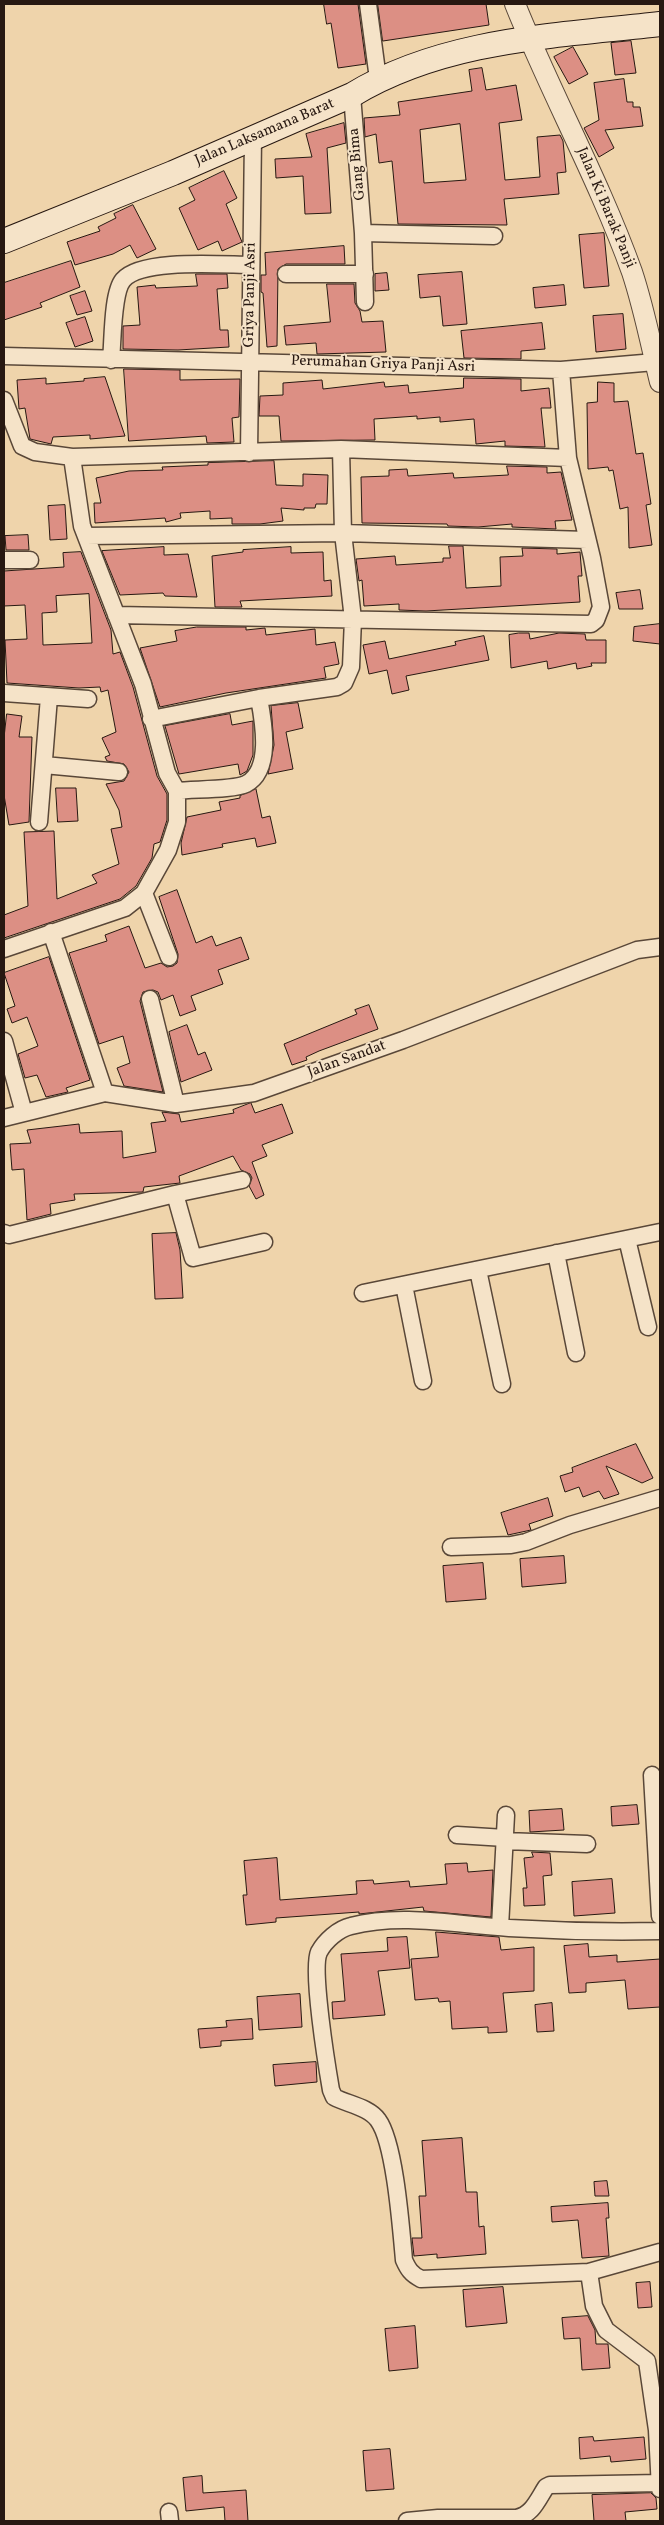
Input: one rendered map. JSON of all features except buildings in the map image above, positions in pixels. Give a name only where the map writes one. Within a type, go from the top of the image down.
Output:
[{"type":"main road","name":"Jalan Laksamana Barat","points":[[4,241],[173,173],[352,95],[378,79],[431,60],[476,47],[660,24]]},
{"type":"street","points":[[368,4],[378,79]]},
{"type":"street","name":"Jalan Ki Barak Panji","points":[[515,4],[579,145],[631,271],[645,314],[660,382]]},
{"type":"street","name":"Gang Bima","points":[[352,95],[363,233],[365,302]]},
{"type":"street","name":"Griya Panji Asri","points":[[249,453],[253,137]]},
{"type":"street","points":[[363,233],[494,236]]},
{"type":"street","points":[[111,360],[117,294],[123,280],[131,274],[153,267],[172,265],[251,265]]},
{"type":"street","points":[[286,274],[365,274]]},
{"type":"street","name":"Perumahan Griya Panji Asri","points":[[4,356],[561,370],[655,362]]},
{"type":"street","points":[[116,615],[591,624],[596,620],[601,607],[568,458],[561,370]]},
{"type":"street","points":[[4,400],[22,446],[35,452],[72,457],[341,449],[568,458]]},
{"type":"street","points":[[151,719],[259,698],[337,687],[344,683],[351,666],[353,619],[343,533],[341,449]]},
{"type":"street","points":[[4,949],[125,908],[144,894],[168,850],[177,822],[177,791],[167,773],[143,684],[82,526],[72,457]]},
{"type":"street","points":[[86,536],[343,533],[587,540]]},
{"type":"street","points":[[4,560],[30,560]]},
{"type":"street","points":[[4,694],[88,699]]},
{"type":"street","points":[[38,822],[50,697]]},
{"type":"street","points":[[177,791],[236,786],[246,784],[252,778],[260,768],[264,752],[264,726],[259,698]]},
{"type":"street","points":[[44,765],[119,772]]},
{"type":"street","points":[[144,894],[169,956]]},
{"type":"street","points":[[52,932],[105,1093]]},
{"type":"street","name":"Jalan Sandat","points":[[4,1118],[105,1093],[176,1104],[254,1093],[402,1040],[636,950],[660,947]]},
{"type":"street","points":[[150,999],[176,1104]]},
{"type":"street","points":[[4,1040],[24,1112]]},
{"type":"street","points":[[4,1233],[9,1235],[175,1194],[242,1180]]},
{"type":"street","points":[[175,1194],[193,1258],[264,1242]]},
{"type":"street","points":[[363,1293],[660,1232]]},
{"type":"street","points":[[627,1239],[648,1327]]},
{"type":"street","points":[[556,1253],[576,1353]]},
{"type":"street","points":[[478,1270],[502,1384]]},
{"type":"street","points":[[404,1285],[423,1381]]},
{"type":"street","points":[[451,1547],[519,1544],[570,1525],[660,1498]]},
{"type":"street","points":[[652,1775],[660,1916]]},
{"type":"street","points":[[500,1927],[506,1815]]},
{"type":"street","points":[[457,1835],[587,1844]]},
{"type":"street","points":[[660,1931],[616,1932],[500,1927],[409,1919],[349,1926],[331,1937],[317,1958],[322,2038],[331,2090],[334,2096],[367,2111],[377,2118],[384,2130],[393,2169],[404,2260],[408,2270],[414,2276],[421,2279],[589,2272],[660,2252]]},
{"type":"street","points":[[407,2521],[438,2518],[516,2518],[525,2516],[529,2514],[546,2487],[550,2485],[660,2486],[657,2430],[647,2362],[606,2330],[594,2306],[589,2272]]}]
